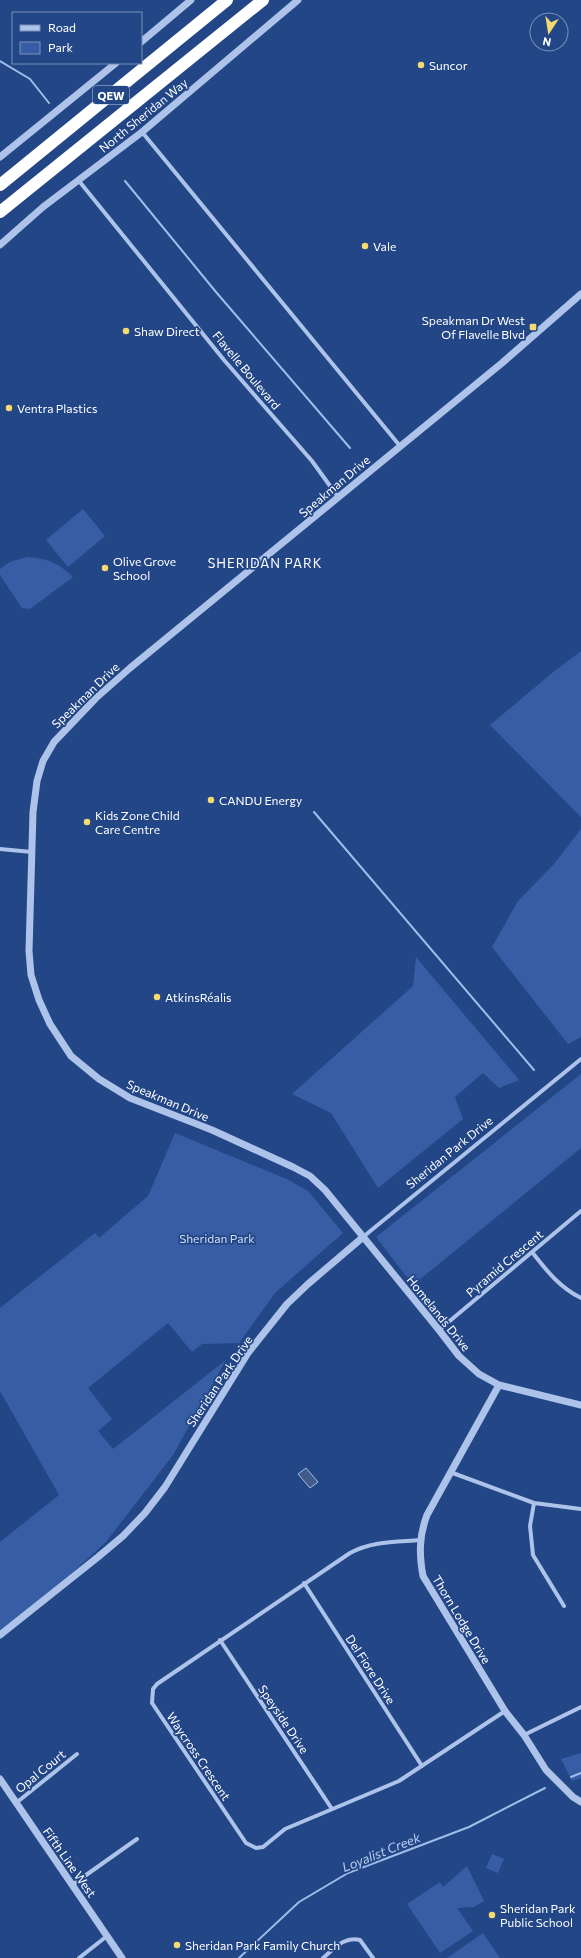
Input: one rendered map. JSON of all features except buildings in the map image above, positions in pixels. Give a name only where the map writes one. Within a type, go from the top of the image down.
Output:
[{"type":"highway","name":"QEW","points":[[0,185],[227,0]]},
{"type":"highway","name":"QEW","points":[[0,212],[263,0]]},
{"type":"street","points":[[142,41],[191,0]]},
{"type":"street","name":"North Sheridan Way","points":[[0,245],[43,207],[142,132],[298,0]]},
{"type":"street","points":[[0,157],[115,64]]},
{"type":"street","points":[[142,132],[400,446]]},
{"type":"street","name":"Flavelle Boulevard","points":[[79,181],[224,360],[307,456],[338,496]]},
{"type":"street","name":"Speakman Drive","points":[[362,1238],[325,1190],[310,1176],[212,1130],[130,1098],[99,1079],[71,1056],[50,1024],[39,1000],[31,975],[29,941],[33,812],[37,780],[43,761],[54,742],[96,698],[130,668],[338,496],[502,363],[581,294]]},
{"type":"street","points":[[0,849],[32,852]]},
{"type":"street","name":"Sheridan Park Drive","points":[[0,1635],[123,1536],[145,1513],[165,1487],[248,1353],[287,1304],[362,1238],[581,1059]]},
{"type":"street","name":"Pyramid Crescent","points":[[439,1330],[581,1211]]},
{"type":"street","name":"Homelands Drive","points":[[362,1238],[459,1356],[479,1374],[499,1385],[581,1404]]},
{"type":"street","points":[[532,1252],[555,1282],[564,1289],[581,1298]]},
{"type":"street","name":"Thorn Lodge Drive","points":[[499,1385],[450,1472],[427,1515],[421,1530],[420,1556],[423,1576],[505,1712],[524,1734],[546,1770],[573,1797],[581,1802]]},
{"type":"street","points":[[450,1472],[534,1503],[581,1509]]},
{"type":"street","points":[[534,1503],[530,1526],[533,1555],[564,1606]]},
{"type":"street","name":"Waycross Crescent","points":[[420,1540],[384,1542],[360,1548],[304,1583],[157,1684],[153,1689],[152,1703],[238,1831],[246,1842],[256,1848],[262,1847],[284,1829],[399,1781],[505,1712]]},
{"type":"street","name":"Del Fiore Drive","points":[[304,1583],[422,1766]]},
{"type":"street","name":"Speyside Drive","points":[[220,1640],[332,1809]]},
{"type":"street","points":[[524,1734],[581,1707]]},
{"type":"street","name":"Opal Court","points":[[16,1803],[77,1754]]},
{"type":"street","name":"Fifth Line West","points":[[0,1779],[122,1958]]},
{"type":"street","points":[[72,1885],[136,1839]]},
{"type":"street","points":[[80,1958],[107,1936]]},
{"type":"street","points":[[323,1958],[345,1940],[351,1939],[360,1940],[373,1958]]},
{"type":"green space","points":[[83,509],[105,536],[68,567],[46,540]]},
{"type":"green space","points":[[27,557],[52,562],[73,577],[30,609],[22,608],[0,575],[0,569],[10,562]]},
{"type":"green space","points":[[581,651],[581,817],[490,725],[552,673]]},
{"type":"green space","points":[[581,829],[581,1037],[568,1044],[492,947],[518,901],[554,864]]},
{"type":"green space","points":[[416,957],[519,1080],[499,1088],[483,1073],[455,1097],[463,1119],[378,1188],[331,1113],[292,1094],[413,986]]},
{"type":"green space","points":[[581,1074],[581,1148],[413,1285],[376,1237]]},
{"type":"green space","name":"Sheridan Park","points":[[175,1133],[289,1180],[308,1191],[343,1233],[275,1293],[239,1343],[202,1344],[192,1352],[168,1323],[88,1388],[112,1419],[98,1431],[113,1449],[226,1360],[173,1455],[106,1542],[73,1572],[0,1632],[0,1542],[59,1495],[0,1391],[0,1308],[95,1233],[99,1238],[148,1196]]},
{"type":"green space","points":[[581,1753],[581,1778],[572,1781],[561,1759]]},
{"type":"green space","points":[[492,1854],[504,1859],[498,1873],[486,1868]]},
{"type":"green space","points":[[467,1866],[484,1901],[474,1907],[457,1908],[473,1931],[440,1953],[407,1904],[440,1882],[443,1887]]},
{"type":"green space","points":[[483,1933],[500,1958],[447,1958]]},
{"type":"shaded area","points":[[306,1468],[318,1482],[310,1488],[298,1474]]},
{"type":"waterway","points":[[0,61],[30,79],[49,103]]},
{"type":"waterway","points":[[125,181],[216,292],[350,448]]},
{"type":"waterway","points":[[314,812],[534,1070]]},
{"type":"waterway","name":"Loyalist Creek","points":[[571,1777],[581,1773]]},
{"type":"waterway","name":"Loyalist Creek","points":[[239,1958],[299,1902],[348,1873],[469,1827],[545,1788]]},
{"type":"place","name":"Suncor","points":[[421,65]]},
{"type":"place","name":"Vale","points":[[365,246]]},
{"type":"place","name":"Speakman Dr West Of Flavelle Blvd","points":[[533,327]]},
{"type":"place","name":"Shaw Direct","points":[[126,331]]},
{"type":"place","name":"Ventra Plastics","points":[[9,408]]},
{"type":"place","name":"Olive Grove School","points":[[105,568]]},
{"type":"place","name":"CANDU Energy","points":[[211,800]]},
{"type":"place","name":"Kids Zone Child Care Centre","points":[[87,822]]},
{"type":"place","name":"AtkinsRéalis","points":[[157,997]]},
{"type":"place","name":"Sheridan Park Public School","points":[[492,1915]]},
{"type":"place","name":"Sheridan Park Family Church","points":[[177,1945]]},
{"type":"district","name":"SHERIDAN PARK","points":[[265,563]]}]
